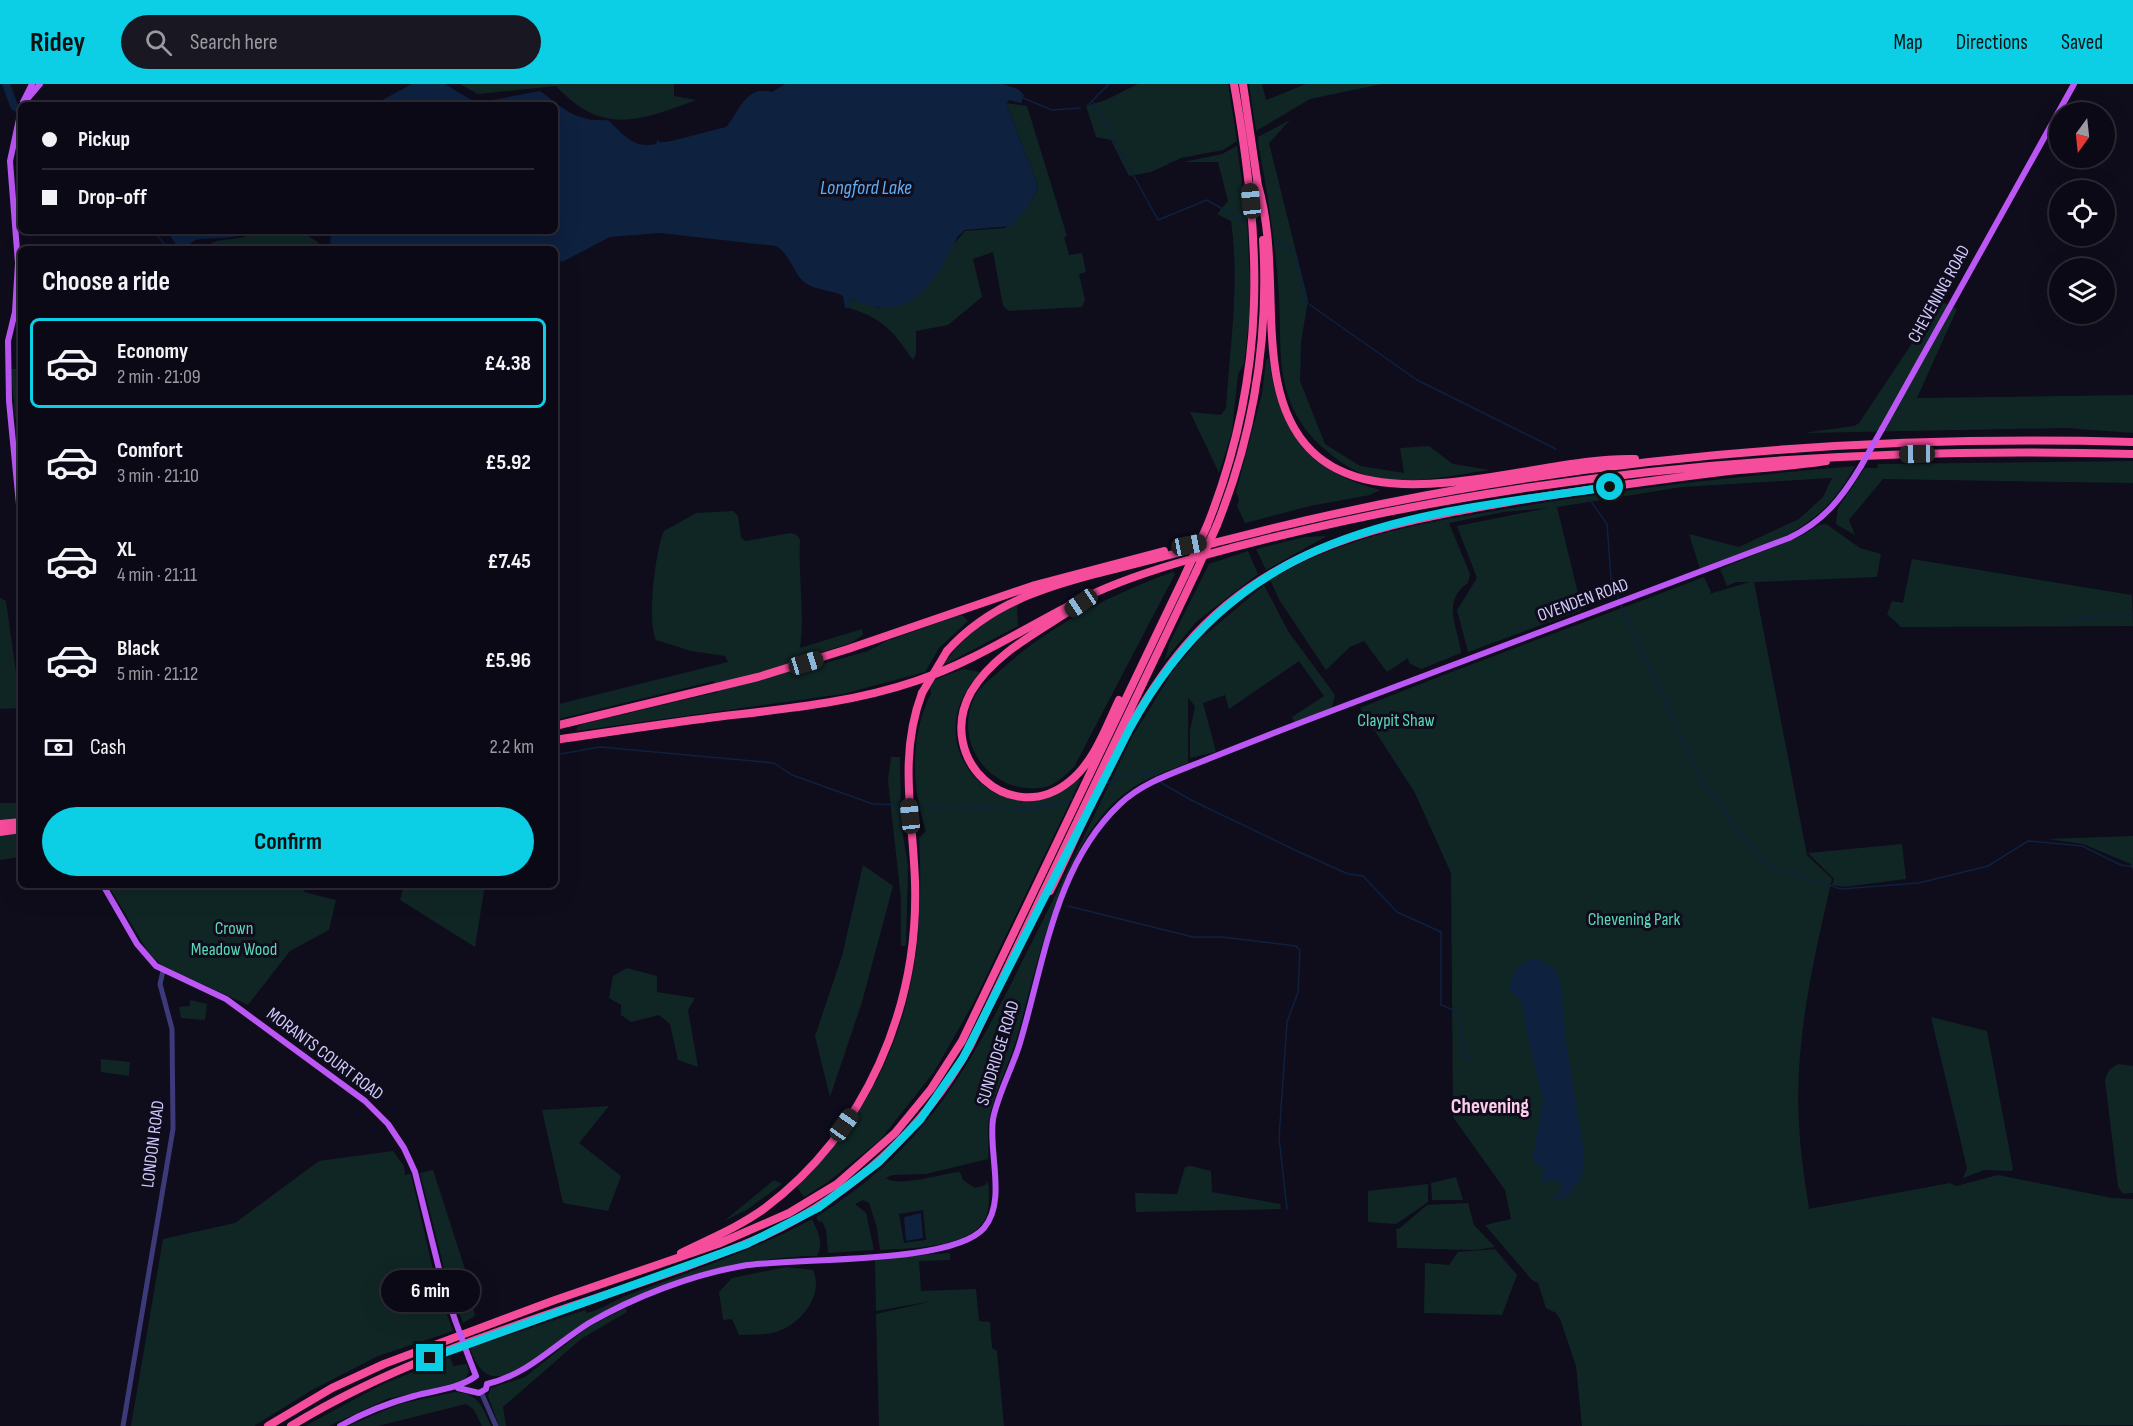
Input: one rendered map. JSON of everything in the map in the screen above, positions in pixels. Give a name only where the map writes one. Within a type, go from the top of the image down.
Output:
[{"type":"highway","points":[[268,1426],[323,1393],[384,1364],[754,1230],[814,1198],[867,1160],[920,1105],[952,1057],[979,1007],[1185,575],[1223,483],[1241,421],[1255,320],[1254,234],[1234,84]]},
{"type":"highway","points":[[291,1426],[336,1400],[399,1370],[730,1250],[799,1219],[834,1197],[893,1149],[942,1090],[974,1038],[1022,941],[1196,572],[1217,525],[1245,440],[1261,355],[1265,277],[1257,182],[1243,84]]},
{"type":"highway","points":[[1257,182],[1267,229],[1274,354],[1280,392],[1298,433],[1327,463],[1363,480],[1396,486],[1467,480],[1608,460],[1664,460]]},
{"type":"highway","points":[[558,725],[767,674],[1061,577],[1234,537],[1461,489],[1664,460],[1892,443],[2005,440],[2133,442]]},
{"type":"highway","points":[[558,740],[814,705],[887,690],[928,677],[974,657],[1100,591],[1151,570],[1331,525],[1473,498],[1690,468],[1800,458],[2006,453],[2133,454]]},
{"type":"highway","points":[[1022,941],[1044,902],[1130,728],[1159,679],[1209,621],[1237,596],[1280,567],[1342,539],[1441,514],[1622,485],[1854,457]]},
{"type":"highway","points":[[663,1262],[745,1221],[791,1186],[844,1125],[882,1059],[903,999],[912,949],[915,885],[907,758],[911,726],[922,693],[948,651],[985,616],[1023,596],[1234,537]]},
{"type":"highway","points":[[1100,591],[1010,651],[975,686],[965,706],[960,731],[966,757],[981,778],[997,789],[1022,797],[1047,794],[1070,782],[1090,756],[1151,644]]},
{"type":"highway","points":[[0,824],[18,822]]},
{"type":"highway","points":[[0,832],[18,830]]},
{"type":"main road","points":[[24,102],[32,84]]},
{"type":"main road","points":[[26,102],[40,84]]},
{"type":"main road","name":"CHEVENING ROAD","points":[[1824,516],[1841,498],[1861,466],[2074,84]]},
{"type":"main road","points":[[18,123],[10,161],[18,288],[13,326],[8,341],[9,401],[18,499]]},
{"type":"main road","name":"OVENDEN ROAD","points":[[1348,705],[1789,538],[1824,516]]},
{"type":"main road","name":"SUNDRIDGE ROAD","points":[[487,1384],[520,1374],[571,1335],[618,1308],[721,1271],[765,1263],[935,1251],[960,1245],[982,1230],[990,1218],[994,1198],[993,1120],[1019,1044],[1059,903],[1082,854],[1103,822],[1126,798],[1158,779],[1348,705]]},
{"type":"main road","points":[[105,888],[142,953],[163,971]]},
{"type":"main road","name":"MORANTS COURT ROAD","points":[[163,971],[226,999],[365,1101],[388,1124],[404,1148],[415,1172],[442,1281],[469,1358],[474,1378],[471,1387],[478,1392]]},
{"type":"main road","points":[[340,1426],[401,1399],[455,1387],[474,1378],[484,1377],[487,1384],[478,1392],[455,1387]]},
{"type":"street","name":"LONDON ROAD","points":[[123,1426],[173,1129],[172,1029],[160,984],[163,971]]},
{"type":"street","points":[[478,1392],[496,1426]]},
{"type":"green space","points":[[460,84],[676,84],[674,85],[674,96],[696,100],[657,114],[622,120],[606,118],[589,112],[573,102],[556,86],[478,94]]},
{"type":"green space","points":[[1138,84],[1228,84],[1237,141],[1223,150],[1181,158],[1151,172],[1129,176],[1111,140],[1096,137],[1086,106],[1106,100]]},
{"type":"green space","points":[[1249,84],[1262,84],[1266,100],[1306,84],[1382,84],[1310,99],[1256,131]]},
{"type":"green space","points":[[1006,103],[1027,106],[1067,236],[1064,237],[1069,255],[1082,253],[1086,272],[1079,274],[1085,300],[1082,307],[1009,311],[1003,306],[993,252],[973,259],[982,297],[948,325],[916,331],[916,354],[913,360],[899,341],[879,321],[849,308],[850,299],[880,308],[955,243],[965,231],[1005,228],[1031,203],[1038,186]]},
{"type":"green space","points":[[1290,120],[1269,143],[1308,300],[1301,342],[1300,381],[1325,444],[1360,466],[1404,473],[1400,448],[1429,446],[1453,464],[1490,470],[1416,480],[1372,477],[1345,465],[1322,447],[1305,428],[1294,409],[1286,390],[1282,370],[1276,264],[1258,143],[1258,137]]},
{"type":"green space","points":[[1237,146],[1247,219],[1251,301],[1244,364],[1238,374],[1232,432],[1219,473],[1190,412],[1221,415],[1226,408],[1232,338],[1234,245],[1231,221],[1217,214],[1228,201],[1218,162],[1184,162],[1222,154]]},
{"type":"green space","points":[[305,234],[318,242],[319,246],[207,246],[221,240],[249,235]]},
{"type":"green space","points":[[1940,301],[1957,309],[1917,398],[2133,395],[2133,433],[2066,428],[1803,433],[1854,426],[1859,423]]},
{"type":"green space","points":[[1269,358],[1280,406],[1301,444],[1334,472],[1380,490],[1370,495],[1310,506],[1245,523],[1237,506],[1239,499],[1236,492],[1262,394],[1266,360]]},
{"type":"green space","points":[[11,369],[18,369],[18,418],[15,418]]},
{"type":"green space","points":[[2133,461],[2133,483],[1883,479],[1849,520],[1855,535],[1836,524],[1838,508],[1865,468],[1877,468],[1878,464]]},
{"type":"green space","points":[[1855,466],[1841,489],[1825,508],[1790,534],[1700,569],[1689,534],[1739,547],[1799,519],[1823,497],[1832,478],[1682,487],[1557,507],[1582,610],[1468,652],[1457,610],[1477,578],[1457,526],[1548,508],[1504,512],[1449,523],[1470,574],[1468,583],[1460,590],[1453,606],[1461,653],[1421,669],[1409,663],[1408,658],[1387,672],[1364,641],[1350,647],[1326,670],[1280,601],[1270,580],[1327,552],[1387,532],[1418,525],[1640,489]]},
{"type":"green space","points":[[733,511],[738,516],[741,538],[746,541],[790,533],[797,535],[800,540],[802,621],[800,648],[862,629],[863,635],[851,643],[800,659],[800,670],[868,651],[887,641],[957,616],[963,616],[968,621],[939,648],[925,672],[843,694],[576,731],[577,727],[583,724],[718,692],[714,681],[558,719],[558,704],[728,662],[725,656],[691,651],[656,640],[653,631],[653,586],[664,531],[696,513]]},
{"type":"green space","name":"Chevening Park","points":[[1826,524],[1860,548],[1881,554],[1877,577],[1754,582],[1807,855],[1832,879],[1802,1031],[1798,1092],[1803,1166],[1809,1209],[1950,1183],[1956,1186],[1998,1175],[2112,1198],[2133,1199],[2133,1425],[1582,1426],[1576,1366],[1560,1319],[1556,1313],[1546,1308],[1538,1283],[1532,1280],[1485,1225],[1511,1219],[1505,1190],[1453,1117],[1451,873],[1415,793],[1360,708],[1704,577],[1711,592],[1709,594],[1750,582],[1736,582],[1727,586],[1720,569],[1803,535],[1819,525]]},
{"type":"green space","points":[[1327,536],[1266,570],[1256,549],[1305,537]]},
{"type":"green space","points":[[1248,551],[1258,574],[1196,622],[1165,660],[1169,644],[1209,564]]},
{"type":"green space","points":[[1912,559],[2132,595],[2133,626],[1901,627],[1887,614],[1892,601],[1903,603]]},
{"type":"green space","points":[[1173,572],[1175,574],[1074,767],[1054,783],[1040,788],[1021,787],[1004,782],[990,772],[979,760],[971,744],[968,728],[970,710],[977,693],[983,686],[1022,652],[1062,624],[1105,600]]},
{"type":"green space","points":[[1264,585],[1288,631],[1335,695],[1332,707],[1295,723],[1292,717],[1324,696],[1299,661],[1229,709],[1225,695],[1203,703],[1216,752],[1190,758],[1190,731],[1195,706],[1188,698],[1188,763],[1146,780],[1123,795],[1102,816],[1083,843],[1068,874],[1043,941],[1014,1047],[992,1108],[988,1124],[988,1159],[926,1174],[892,1175],[886,1178],[893,1181],[911,1181],[960,1172],[963,1180],[975,1188],[985,1185],[988,1181],[988,1210],[981,1226],[970,1234],[941,1244],[880,1250],[877,1228],[869,1203],[863,1200],[855,1204],[866,1213],[874,1250],[828,1253],[826,1230],[822,1221],[819,1222],[816,1217],[856,1190],[919,1131],[967,1064],[1009,988],[1132,737],[1173,671],[1199,640]],"holes":[[[923,1210],[926,1240],[904,1243],[899,1214]]]},
{"type":"green space","points":[[0,598],[6,601],[18,687],[18,708],[0,709]]},
{"type":"green space","points":[[1024,600],[1017,607],[1018,626],[944,665],[970,635]]},
{"type":"green space","points":[[963,669],[980,672],[964,695],[956,721],[956,737],[960,752],[966,766],[976,778],[987,788],[1000,795],[1015,800],[1031,801],[1051,796],[1081,779],[973,1004],[934,1072],[880,1140],[828,1182],[804,1197],[797,1187],[832,1148],[860,1108],[883,1068],[899,1027],[911,984],[918,939],[919,838],[926,831],[915,779],[919,726],[931,693],[930,688],[935,680]]},
{"type":"green space","points":[[891,757],[900,757],[901,823],[908,866],[906,946],[901,946],[901,899],[888,781]]},
{"type":"green space","points":[[0,803],[18,803],[18,857],[0,860]]},
{"type":"green space","points":[[2133,836],[2133,871],[2131,864],[2083,844],[2048,839]]},
{"type":"green space","points":[[1902,844],[1906,879],[1844,887],[1832,885],[1834,879],[1808,853]]},
{"type":"green space","points":[[863,865],[893,886],[862,1002],[830,1097],[815,1036],[842,956]]},
{"type":"green space","name":"Crown Meadow Wood","points":[[110,888],[306,888],[304,892],[336,900],[329,930],[290,951],[248,1005],[161,965],[148,952]]},
{"type":"green space","points":[[403,888],[485,888],[475,947],[400,900]]},
{"type":"green space","points":[[627,968],[657,976],[657,992],[695,998],[688,1010],[698,1067],[678,1060],[670,1024],[659,1015],[631,1022],[621,1015],[621,1005],[609,998],[613,976]]},
{"type":"green space","points":[[190,1000],[207,1004],[205,1020],[181,1018],[179,1007],[190,1006]]},
{"type":"green space","points":[[1931,1017],[1987,1031],[2013,1169],[2011,1171],[1984,1170],[1963,1178],[1967,1168]]},
{"type":"green space","points":[[101,1059],[130,1062],[129,1076],[101,1072]]},
{"type":"green space","points":[[2118,1064],[2133,1066],[2133,1193],[2123,1194],[2118,1187],[2105,1080],[2109,1070]]},
{"type":"green space","points":[[609,1106],[579,1143],[621,1176],[608,1211],[563,1203],[542,1110]]},
{"type":"green space","points":[[393,1151],[404,1166],[405,1175],[411,1174],[436,1283],[453,1331],[378,1356],[312,1390],[254,1426],[131,1426],[163,1239],[235,1223],[319,1161]]},
{"type":"green space","points":[[1191,1166],[1211,1171],[1212,1192],[1280,1204],[1281,1209],[1136,1212],[1135,1193],[1177,1194],[1185,1167]]},
{"type":"green space","points":[[433,1170],[465,1269],[475,1316],[463,1323],[446,1276],[420,1173]]},
{"type":"green space","points":[[1456,1177],[1463,1200],[1432,1200],[1431,1183]]},
{"type":"green space","points":[[774,1180],[782,1184],[748,1209],[724,1221]]},
{"type":"green space","points":[[1428,1184],[1428,1202],[1396,1224],[1368,1222],[1368,1191]]},
{"type":"green space","points":[[1468,1203],[1474,1225],[1495,1247],[1475,1250],[1397,1248],[1396,1229],[1427,1205]]},
{"type":"green space","points":[[812,1219],[820,1242],[817,1256],[749,1263],[705,1274],[662,1289],[589,1320],[524,1368],[512,1373],[501,1376],[489,1375],[481,1369],[472,1354],[470,1348],[585,1310],[587,1313],[593,1311],[627,1295],[746,1250]]},
{"type":"green space","points":[[1495,1249],[1517,1275],[1502,1315],[1424,1313],[1425,1263],[1449,1265],[1458,1252]]},
{"type":"green space","points":[[950,1253],[950,1260],[919,1261],[921,1291],[976,1289],[979,1321],[990,1322],[992,1348],[997,1351],[1004,1426],[879,1426],[876,1314],[933,1301],[876,1311],[875,1259]]},
{"type":"green space","points":[[786,1267],[813,1270],[816,1288],[809,1306],[797,1320],[781,1330],[766,1334],[739,1335],[732,1319],[723,1320],[719,1292],[732,1278]]},
{"type":"green space","points":[[626,1308],[627,1312],[581,1339],[503,1407],[506,1426],[499,1426],[488,1396],[491,1388],[525,1377],[588,1327]]},
{"type":"green space","points":[[450,1357],[453,1366],[467,1364],[469,1372],[464,1381],[387,1399],[329,1426],[305,1426],[383,1384]]},
{"type":"green space","points":[[455,1392],[469,1395],[479,1402],[491,1426],[482,1426],[474,1410],[466,1404],[378,1426],[348,1426],[400,1404]]},
{"type":"water","name":"Longford Lake","points":[[412,84],[445,84],[474,102],[379,102]]},
{"type":"water","name":"Longford Lake","points":[[785,84],[1003,84],[1018,89],[1024,95],[1021,103],[1009,100],[1006,103],[1038,186],[1031,203],[1011,226],[965,230],[958,236],[928,286],[918,296],[893,307],[864,304],[850,299],[849,308],[845,308],[843,296],[806,284],[785,253],[776,246],[660,233],[610,237],[558,262],[558,246],[330,246],[331,234],[558,234],[558,104],[587,119],[608,120],[629,139],[648,145],[656,144],[658,139],[659,142],[667,142],[726,127],[749,96],[755,92],[772,92]]},
{"type":"water","name":"Longford Lake","points":[[540,91],[555,102],[481,102]]},
{"type":"water","points":[[169,234],[246,234],[200,239],[188,246],[177,246]]},
{"type":"water","points":[[1538,959],[1555,969],[1560,979],[1566,1041],[1584,1154],[1582,1176],[1568,1196],[1555,1200],[1552,1197],[1562,1192],[1560,1183],[1554,1180],[1540,1183],[1544,1169],[1534,1162],[1543,1100],[1522,1003],[1510,990],[1512,978],[1518,968],[1526,962]]},
{"type":"water","points":[[921,1213],[923,1238],[906,1241],[904,1217]]},
{"type":"waterway","points":[[6,84],[14,106],[18,108]]},
{"type":"waterway","points":[[1088,105],[1109,84]]},
{"type":"waterway","points":[[1023,98],[1052,110],[1080,108]]},
{"type":"waterway","points":[[1093,102],[1158,220],[1207,200],[1245,222]]},
{"type":"waterway","points":[[156,234],[166,246]]},
{"type":"waterway","points":[[1276,240],[1295,252],[1306,302],[1417,380],[1556,449]]},
{"type":"waterway","points":[[1590,500],[1607,524],[1611,579],[1619,600]]},
{"type":"waterway","points":[[1621,605],[1703,784],[1758,855],[1772,868],[1841,889],[1919,883],[1988,866],[2028,841],[2082,846],[2121,865],[2133,867]]},
{"type":"waterway","points":[[2067,620],[2133,615]]},
{"type":"waterway","points":[[558,754],[600,747],[774,763],[792,775],[873,804],[906,805]]},
{"type":"waterway","points":[[1108,783],[1136,773],[1155,773],[1157,778]]},
{"type":"waterway","points":[[1160,782],[1191,800],[1297,851],[1348,874],[1363,876],[1397,912],[1441,932],[1441,1005],[1458,1012],[1465,1056],[1473,1059]]},
{"type":"waterway","points":[[916,805],[1018,809],[1057,804],[1073,799]]},
{"type":"waterway","points":[[1068,906],[1193,937],[1222,937],[1296,946],[1300,950],[1298,992],[1287,1022],[1279,1138],[1287,1209]]},
{"type":"district","name":"Chevening","points":[[1490,1106]]},
{"type":"route","points":[[430,1358],[747,1244],[818,1208],[849,1187],[879,1162],[920,1120],[963,1058],[1044,902],[1130,728],[1152,690],[1186,644],[1237,596],[1280,567],[1308,553],[1378,528],[1441,514],[1610,487]]},
{"type":"park label","name":"Claypit Shaw","points":[[1396,720]]}]
